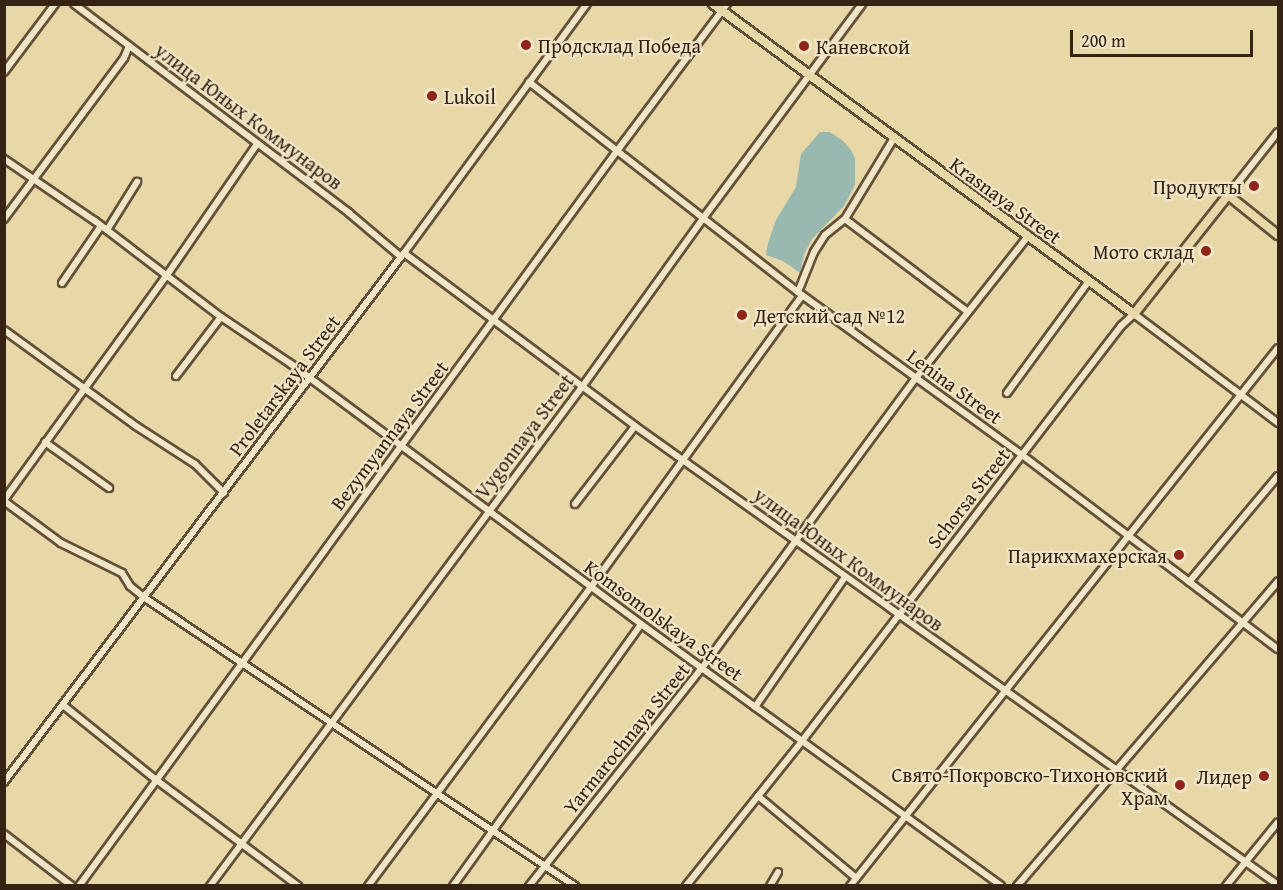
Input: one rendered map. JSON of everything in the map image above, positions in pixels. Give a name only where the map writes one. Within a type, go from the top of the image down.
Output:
[{"type":"main road","name":"Krasnaya Street","points":[[713,4],[1134,314]]},
{"type":"main road","points":[[1228,195],[1278,235]]},
{"type":"main road","name":"Schorsa Street","points":[[1134,314],[1228,195]]},
{"type":"street","points":[[4,72],[55,4]]},
{"type":"street","name":"улица Юных Коммунаров","points":[[74,4],[402,255],[635,426],[1278,885]]},
{"type":"street","name":"Proletarskaya Street","points":[[4,782],[224,493],[587,4]]},
{"type":"street","name":"Bezymyannaya Street","points":[[79,885],[727,4]]},
{"type":"street","name":"Vygonnaya Street","points":[[210,885],[582,387],[704,217],[862,4]]},
{"type":"street","points":[[4,219],[34,181],[129,46]]},
{"type":"street","name":"Lenina Street","points":[[529,82],[800,293],[1022,455],[1278,649]]},
{"type":"street","name":"Schorsa Street","points":[[1228,195],[1278,132]]},
{"type":"street","points":[[368,885],[591,587],[800,293],[814,252],[825,235],[845,219],[894,138]]},
{"type":"street","points":[[257,144],[167,275],[4,500],[61,543],[122,573],[130,586],[145,598],[575,885]]},
{"type":"street","name":"Komsomolskaya Street","points":[[4,159],[104,228],[221,317],[1001,885]]},
{"type":"street","points":[[62,283],[137,182]]},
{"type":"street","points":[[845,219],[968,312]]},
{"type":"street","name":"Yarmarochnaya Street","points":[[529,885],[702,668],[916,378],[1028,236]]},
{"type":"street","points":[[1007,393],[1089,281]]},
{"type":"street","name":"Schorsa Street","points":[[686,885],[802,741],[1121,326],[1134,314]]},
{"type":"street","name":"Krasnaya Street","points":[[1134,314],[1278,423]]},
{"type":"street","points":[[176,376],[221,317]]},
{"type":"street","points":[[4,330],[195,464],[224,493]]},
{"type":"street","points":[[850,885],[1278,348]]},
{"type":"street","points":[[575,504],[635,426]]},
{"type":"street","points":[[45,442],[109,488]]},
{"type":"street","points":[[1189,582],[1278,477]]},
{"type":"street","points":[[755,707],[845,577]]},
{"type":"street","points":[[1017,885],[1118,771],[1278,581]]},
{"type":"street","points":[[453,885],[641,624]]},
{"type":"street","points":[[63,705],[155,779],[298,885]]},
{"type":"street","points":[[758,796],[856,878]]},
{"type":"street","points":[[1226,885],[1278,822]]},
{"type":"street","points":[[4,834],[72,885]]},
{"type":"street","points":[[770,885],[778,872]]},
{"type":"water","points":[[820,132],[830,132],[851,150],[855,158],[855,185],[844,206],[812,239],[804,254],[800,273],[783,261],[766,255],[776,220],[796,187],[801,154]]},
{"type":"place","name":"Продсклад Победа","points":[[526,45]]},
{"type":"place","name":"Каневской","points":[[804,46]]},
{"type":"place","name":"Lukoil","points":[[432,96]]},
{"type":"place","name":"Продукты","points":[[1254,186]]},
{"type":"place","name":"Мото склад","points":[[1206,251]]},
{"type":"place","name":"Детский сад №12","points":[[742,315]]},
{"type":"place","name":"Парикхмахерская","points":[[1179,555]]},
{"type":"place","name":"Лидер","points":[[1264,776]]},
{"type":"place","name":"Свято-Покровско-Тихоновский Храм","points":[[1180,785]]}]
